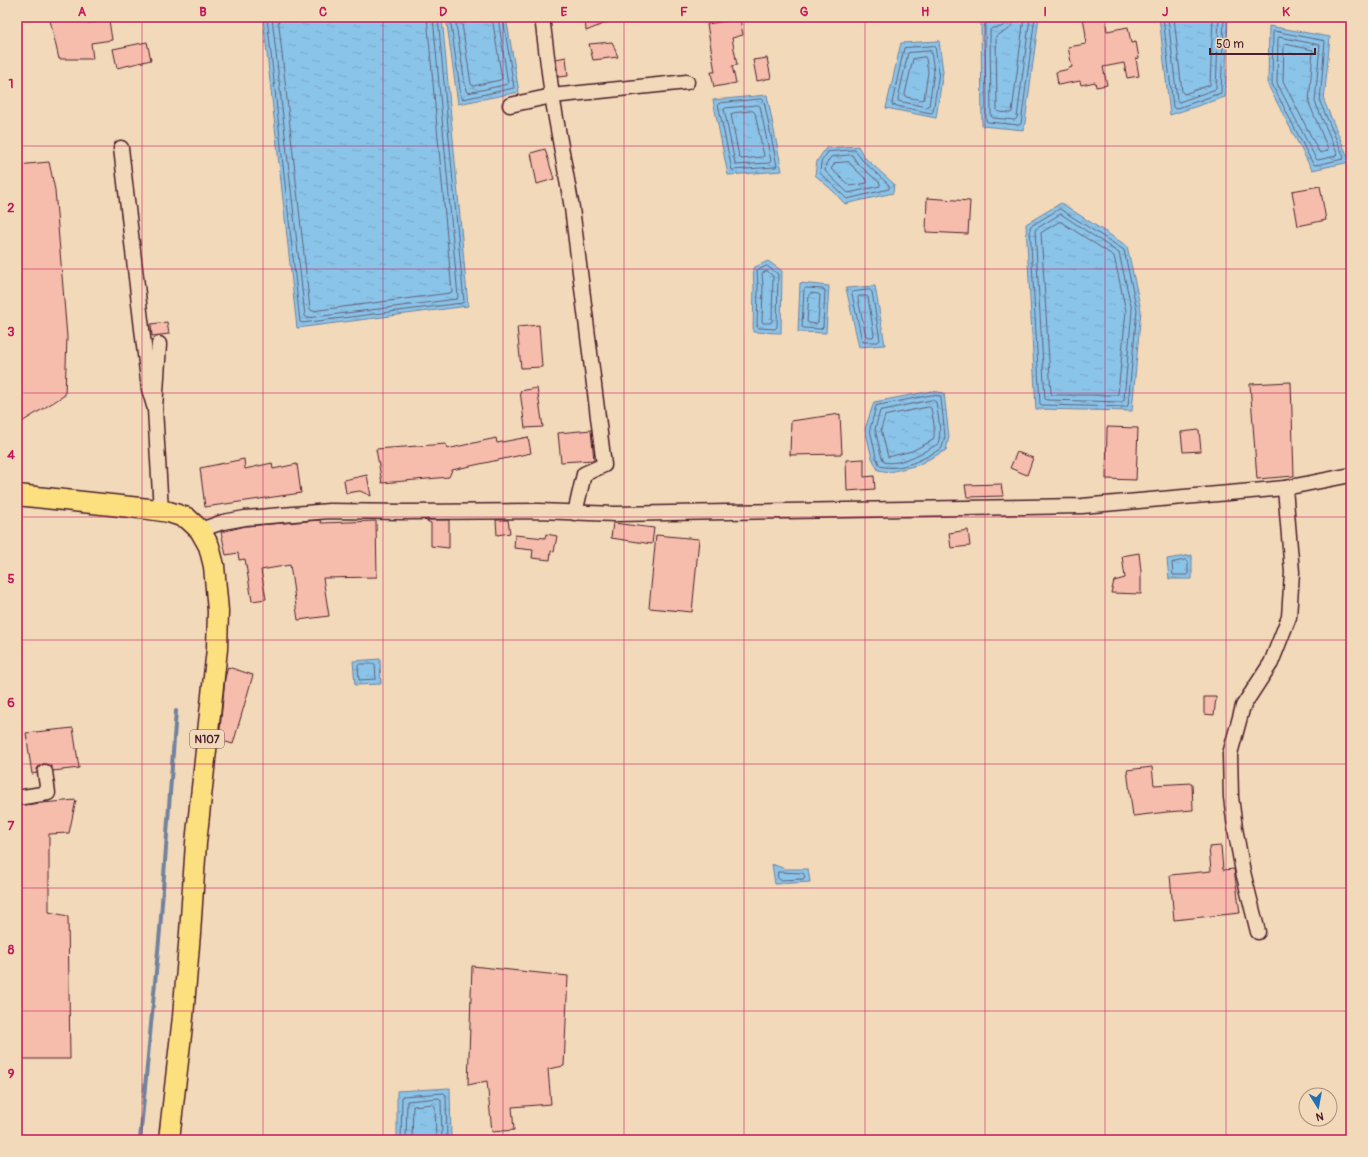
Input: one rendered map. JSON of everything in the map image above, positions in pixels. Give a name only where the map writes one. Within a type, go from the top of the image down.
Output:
[{"type":"highway","name":"N107","points":[[17,495],[161,511],[187,518],[200,530],[209,546],[214,566],[218,610],[217,649],[196,843],[183,1017],[169,1140]]},
{"type":"street","points":[[542,17],[552,96],[572,208],[604,465],[584,474],[575,513]]},
{"type":"street","points":[[510,105],[552,96],[687,82]]},
{"type":"street","points":[[121,148],[148,389],[155,409]]},
{"type":"street","points":[[159,344],[155,409],[161,511]]},
{"type":"street","points":[[200,530],[223,522],[245,518],[329,511],[697,513],[1082,506],[1286,488],[1351,475]]},
{"type":"street","points":[[1258,932],[1243,872],[1235,828],[1231,797],[1230,754],[1243,706],[1271,663],[1289,618],[1292,572],[1286,488]]},
{"type":"street","points":[[17,798],[48,793],[44,772]]},
{"type":"water","points":[[263,17],[442,17],[468,306],[297,328]]},
{"type":"water","points":[[446,17],[506,17],[519,92],[458,104]]},
{"type":"water","points":[[1039,17],[1024,130],[982,126],[981,20]]},
{"type":"water","points":[[1159,17],[1228,17],[1225,97],[1170,115]]},
{"type":"water","points":[[1269,26],[1330,37],[1324,101],[1350,162],[1312,170],[1268,85]]},
{"type":"water","points":[[939,41],[943,72],[936,118],[886,108],[901,43]]},
{"type":"water","points":[[767,95],[782,171],[728,175],[713,100]]},
{"type":"water","points":[[858,146],[864,157],[894,184],[893,193],[845,204],[815,175],[817,161],[826,148]]},
{"type":"water","points":[[1061,203],[1127,246],[1141,310],[1132,411],[1036,409],[1026,224]]},
{"type":"water","points":[[768,261],[782,271],[781,333],[753,332],[753,268]]},
{"type":"water","points":[[800,283],[829,286],[826,333],[798,332]]},
{"type":"water","points":[[875,286],[885,345],[859,347],[846,288]]},
{"type":"water","points":[[932,391],[944,393],[949,437],[946,450],[918,465],[890,472],[878,470],[872,458],[865,429],[874,402]]},
{"type":"water","points":[[1192,555],[1192,579],[1169,579],[1167,559]]},
{"type":"water","points":[[380,659],[381,684],[355,685],[353,661]]},
{"type":"water","points":[[772,864],[785,869],[808,869],[810,882],[775,884]]},
{"type":"water","points":[[450,1088],[451,1140],[397,1140],[397,1091]]},
{"type":"building","points":[[65,17],[88,17],[88,23],[109,20],[112,40],[91,43],[93,59],[59,59],[50,20]]},
{"type":"building","points":[[585,17],[620,17],[586,31]]},
{"type":"building","points":[[1083,17],[1105,17],[1107,31],[1128,27],[1131,43],[1136,42],[1139,58],[1136,59],[1139,76],[1127,78],[1124,63],[1103,67],[1107,85],[1096,87],[1095,82],[1081,85],[1080,81],[1058,85],[1056,72],[1072,67],[1068,47],[1086,44]]},
{"type":"building","points":[[740,19],[743,35],[732,38],[737,65],[732,66],[736,83],[714,87],[711,72],[715,72],[707,24]]},
{"type":"building","points":[[147,42],[151,60],[117,68],[113,49]]},
{"type":"building","points":[[612,42],[618,57],[593,60],[589,44]]},
{"type":"building","points":[[566,57],[568,76],[558,77],[556,59]]},
{"type":"building","points":[[767,58],[771,78],[757,81],[753,60]]},
{"type":"building","points":[[545,149],[554,179],[537,184],[531,153]]},
{"type":"building","points":[[49,162],[55,190],[67,337],[65,395],[17,425],[17,165]]},
{"type":"building","points":[[1320,186],[1326,220],[1298,226],[1292,191]]},
{"type":"building","points":[[927,198],[970,201],[968,234],[926,232]]},
{"type":"building","points":[[167,322],[169,334],[152,336],[151,324]]},
{"type":"building","points":[[539,325],[542,367],[521,368],[517,327]]},
{"type":"building","points":[[1291,382],[1294,476],[1257,479],[1250,384]]},
{"type":"building","points":[[537,388],[543,427],[525,428],[520,391]]},
{"type":"building","points":[[840,414],[842,454],[790,455],[791,421]]},
{"type":"building","points":[[1107,427],[1138,428],[1136,480],[1106,479]]},
{"type":"building","points":[[591,430],[594,460],[561,462],[558,433]]},
{"type":"building","points":[[1199,430],[1201,451],[1183,452],[1181,432]]},
{"type":"building","points":[[528,437],[531,453],[452,470],[449,477],[382,483],[376,449],[446,444],[447,449],[496,438],[497,443]]},
{"type":"building","points":[[1017,452],[1033,458],[1027,475],[1010,468]]},
{"type":"building","points":[[244,459],[245,469],[272,463],[273,469],[297,464],[301,493],[205,507],[200,468]]},
{"type":"building","points":[[864,459],[864,477],[874,476],[875,489],[847,491],[846,460]]},
{"type":"building","points":[[367,475],[371,496],[360,491],[346,493],[344,480]]},
{"type":"building","points":[[1001,484],[1003,496],[967,497],[965,485]]},
{"type":"building","points":[[320,520],[321,523],[376,521],[377,577],[323,578],[329,616],[298,620],[290,565],[261,570],[266,599],[252,601],[245,559],[239,560],[238,553],[226,555],[221,532],[246,526]]},
{"type":"building","points":[[424,520],[449,520],[449,548],[431,546],[431,523]]},
{"type":"building","points":[[496,520],[508,520],[510,533],[497,535]]},
{"type":"building","points":[[613,523],[654,528],[652,544],[611,538]]},
{"type":"building","points":[[968,530],[970,546],[951,548],[949,533]]},
{"type":"building","points":[[546,534],[557,536],[554,552],[551,551],[550,560],[532,558],[533,550],[514,548],[515,535],[545,538]]},
{"type":"building","points":[[656,535],[699,539],[692,612],[649,608]]},
{"type":"building","points":[[1139,553],[1141,594],[1111,593],[1114,581],[1125,578],[1122,556]]},
{"type":"building","points":[[228,667],[253,675],[233,744],[219,740],[225,678]]},
{"type":"building","points":[[1204,697],[1216,697],[1214,715],[1204,714]]},
{"type":"building","points":[[73,728],[79,768],[53,771],[51,766],[44,764],[39,766],[37,773],[32,774],[26,733]]},
{"type":"building","points":[[1152,767],[1154,785],[1192,783],[1193,810],[1133,816],[1127,770]]},
{"type":"building","points":[[76,800],[69,833],[49,834],[49,912],[68,916],[70,1059],[17,1059],[17,806]]},
{"type":"building","points":[[1221,846],[1223,870],[1234,869],[1240,913],[1174,920],[1170,875],[1211,871],[1209,847]]},
{"type":"building","points":[[472,966],[568,976],[564,1066],[548,1069],[551,1104],[512,1107],[514,1130],[492,1132],[487,1081],[468,1085]]},
{"type":"waterway","points":[[140,1140],[160,930],[176,711]]}]
